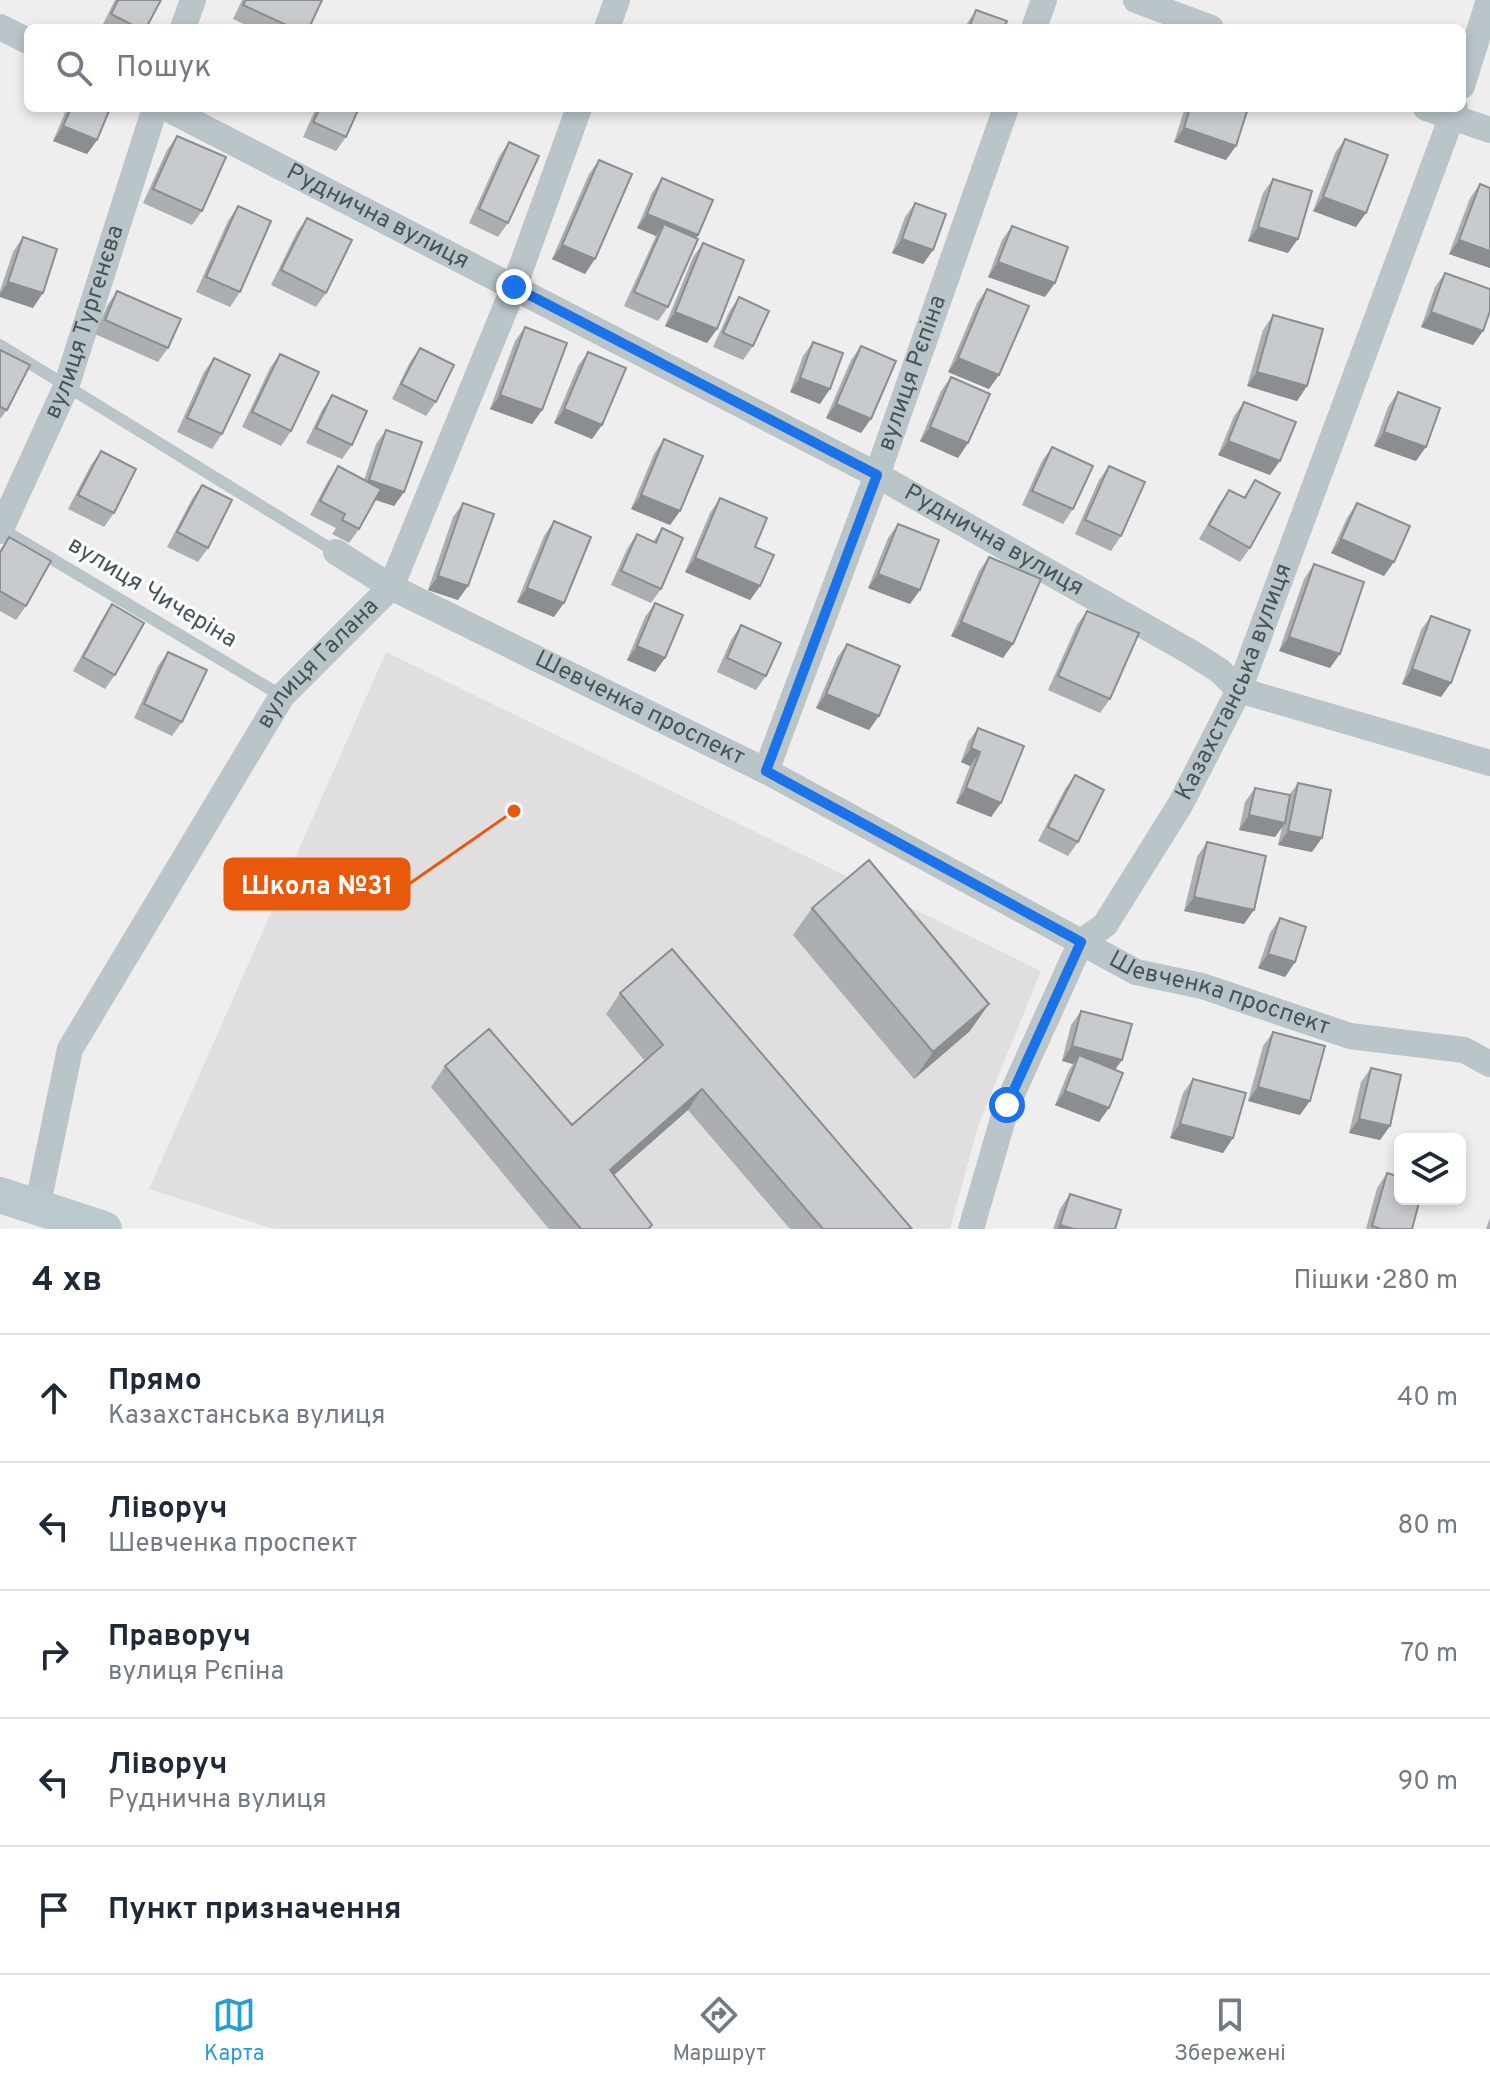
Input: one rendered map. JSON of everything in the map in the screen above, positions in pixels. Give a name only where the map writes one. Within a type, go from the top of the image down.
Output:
[{"type":"street","points":[[184,24],[193,0]]},
{"type":"street","points":[[608,24],[617,0]]},
{"type":"street","points":[[1035,24],[1044,0]]},
{"type":"street","points":[[1136,0],[1200,24]]},
{"type":"street","points":[[1466,73],[1489,0]]},
{"type":"street","points":[[0,27],[24,39]]},
{"type":"street","name":"вулиця Тургенєва","points":[[1,529],[66,387],[154,112]]},
{"type":"street","name":"Руднична вулиця","points":[[174,112],[877,475],[1192,653],[1220,671],[1239,690],[1490,763]]},
{"type":"street","name":"вулиця Галана","points":[[37,1208],[70,1049],[282,696],[391,587],[514,287],[578,112]]},
{"type":"street","name":"вулиця Рєпіна","points":[[766,771],[877,475],[1005,112]]},
{"type":"street","points":[[1454,113],[1490,130]]},
{"type":"street","name":"Казахстанська вулиця","points":[[971,1229],[1007,1105],[1081,942],[1105,925],[1180,805],[1239,690],[1454,113]]},
{"type":"street","name":"Шевченка проспект","points":[[336,552],[391,587],[766,771],[1136,972],[1202,986],[1350,1036],[1464,1050],[1490,1064]]},
{"type":"street","points":[[0,1195],[104,1229]]},
{"type":"lane","name":"Шевченка проспект","points":[[0,345],[336,552]]},
{"type":"lane","name":"вулиця Чичеріна","points":[[1,529],[282,696]]},
{"type":"shaded area","points":[[386,652],[1041,971],[979,1123],[950,1229],[274,1229],[149,1189]]},
{"type":"building","points":[[118,0],[161,0],[148,24],[130,24],[111,14]]},
{"type":"building","points":[[246,0],[322,0],[311,24],[284,24],[243,5]]},
{"type":"building","points":[[976,10],[1007,21],[1006,24],[971,24]]},
{"type":"building","points":[[69,112],[109,112],[97,140],[63,126]]},
{"type":"building","points":[[318,112],[357,112],[346,137],[313,122]]},
{"type":"building","points":[[1189,112],[1247,112],[1236,146],[1184,128]]},
{"type":"building","points":[[177,136],[226,157],[202,211],[153,189]]},
{"type":"building","points":[[1345,139],[1388,155],[1366,213],[1323,197]]},
{"type":"building","points":[[509,142],[539,156],[508,223],[479,209]]},
{"type":"building","points":[[599,160],[632,174],[595,259],[562,245]]},
{"type":"building","points":[[662,178],[713,200],[698,235],[647,214]]},
{"type":"building","points":[[1273,179],[1312,191],[1298,239],[1258,227]]},
{"type":"building","points":[[1480,184],[1490,188],[1490,251],[1459,240]]},
{"type":"building","points":[[915,203],[946,214],[933,250],[902,239]]},
{"type":"building","points":[[238,206],[271,221],[240,292],[206,277]]},
{"type":"building","points":[[307,218],[352,240],[326,293],[281,270]]},
{"type":"building","points":[[664,224],[698,239],[668,307],[634,292]]},
{"type":"building","points":[[1012,226],[1068,247],[1055,283],[998,262]]},
{"type":"building","points":[[23,237],[57,249],[43,293],[8,282]]},
{"type":"building","points":[[703,243],[744,260],[717,329],[675,312]]},
{"type":"building","points":[[1445,273],[1490,289],[1490,311],[1483,331],[1431,312]]},
{"type":"building","points":[[987,289],[1029,306],[999,375],[958,358]]},
{"type":"building","points":[[117,291],[181,319],[168,348],[105,320]]},
{"type":"building","points":[[739,297],[769,311],[753,346],[723,333]]},
{"type":"building","points":[[1273,315],[1323,329],[1307,386],[1257,372]]},
{"type":"building","points":[[525,327],[567,343],[542,410],[500,395]]},
{"type":"building","points":[[813,342],[843,353],[830,389],[800,378]]},
{"type":"building","points":[[861,346],[896,361],[871,419],[836,404]]},
{"type":"building","points":[[420,348],[454,365],[436,402],[401,384]]},
{"type":"building","points":[[0,350],[30,365],[7,410],[0,407]]},
{"type":"building","points":[[588,352],[626,368],[602,425],[564,409]]},
{"type":"building","points":[[280,354],[319,372],[291,431],[252,412]]},
{"type":"building","points":[[214,358],[250,375],[222,434],[187,418]]},
{"type":"building","points":[[951,377],[990,394],[968,443],[930,427]]},
{"type":"building","points":[[1398,392],[1440,408],[1426,447],[1384,432]]},
{"type":"building","points":[[332,395],[367,411],[352,445],[316,428]]},
{"type":"building","points":[[1244,402],[1296,422],[1280,461],[1228,441]]},
{"type":"building","points":[[386,430],[422,442],[404,492],[369,480]]},
{"type":"building","points":[[664,439],[703,456],[680,511],[641,495]]},
{"type":"building","points":[[1052,447],[1093,466],[1073,509],[1032,491]]},
{"type":"building","points":[[101,451],[136,469],[114,513],[78,495]]},
{"type":"building","points":[[338,466],[381,489],[359,529],[342,520],[345,514],[320,501]]},
{"type":"building","points":[[1109,466],[1145,482],[1121,536],[1085,520]]},
{"type":"building","points":[[1255,480],[1280,493],[1250,548],[1209,525],[1229,490],[1245,498]]},
{"type":"building","points":[[202,485],[232,500],[208,548],[177,532]]},
{"type":"building","points":[[720,498],[767,518],[755,547],[774,555],[760,586],[695,558]]},
{"type":"building","points":[[463,503],[494,514],[468,586],[438,576]]},
{"type":"building","points":[[1357,503],[1410,526],[1394,562],[1341,539]]},
{"type":"building","points":[[554,521],[591,537],[564,603],[527,588]]},
{"type":"building","points":[[898,524],[939,540],[920,590],[878,574]]},
{"type":"building","points":[[662,528],[683,538],[661,589],[621,571],[637,534],[656,543]]},
{"type":"building","points":[[9,537],[51,561],[26,606],[0,591],[0,553]]},
{"type":"building","points":[[989,557],[1041,579],[1013,644],[961,622]]},
{"type":"building","points":[[1314,564],[1364,582],[1340,654],[1289,637]]},
{"type":"building","points":[[655,603],[683,615],[665,658],[637,646]]},
{"type":"building","points":[[112,604],[144,623],[115,675],[83,657]]},
{"type":"building","points":[[1087,611],[1139,633],[1110,699],[1058,676]]},
{"type":"building","points":[[1431,616],[1470,630],[1451,683],[1412,669]]},
{"type":"building","points":[[741,625],[781,643],[766,676],[727,658]]},
{"type":"building","points":[[847,644],[900,666],[879,716],[826,694]]},
{"type":"building","points":[[168,652],[207,670],[182,722],[144,704]]},
{"type":"building","points":[[978,728],[1024,746],[1001,803],[966,788],[980,752],[971,748]]},
{"type":"building","points":[[1075,775],[1104,790],[1078,842],[1048,827]]},
{"type":"building","points":[[1298,783],[1331,790],[1322,838],[1288,831]]},
{"type":"building","points":[[1255,788],[1290,795],[1285,823],[1249,815]]},
{"type":"building","points":[[1207,842],[1266,856],[1254,910],[1194,897]]},
{"type":"building","points":[[869,860],[989,1004],[933,1052],[812,908]]},
{"type":"building","points":[[1280,918],[1306,927],[1295,962],[1268,954]]},
{"type":"building","points":[[672,949],[912,1229],[823,1229],[702,1089],[610,1170],[652,1225],[648,1229],[581,1229],[445,1066],[489,1029],[572,1125],[663,1045],[620,993]]},
{"type":"building","points":[[1081,1011],[1132,1024],[1122,1060],[1072,1046]]},
{"type":"building","points":[[1273,1032],[1325,1046],[1310,1101],[1258,1087]]},
{"type":"building","points":[[1079,1055],[1123,1073],[1109,1108],[1065,1091]]},
{"type":"building","points":[[1371,1068],[1401,1075],[1390,1126],[1359,1119]]},
{"type":"building","points":[[1193,1079],[1246,1093],[1233,1138],[1180,1124]]},
{"type":"building","points":[[1387,1173],[1394,1175],[1394,1205],[1418,1205],[1412,1229],[1372,1226]]},
{"type":"building","points":[[1070,1194],[1121,1210],[1115,1229],[1074,1229],[1060,1225]]},
{"type":"place","name":"Школа №31","points":[[514,811]]},
{"type":"route","points":[[514,287],[877,475],[766,771],[1081,942],[1007,1105]]}]
